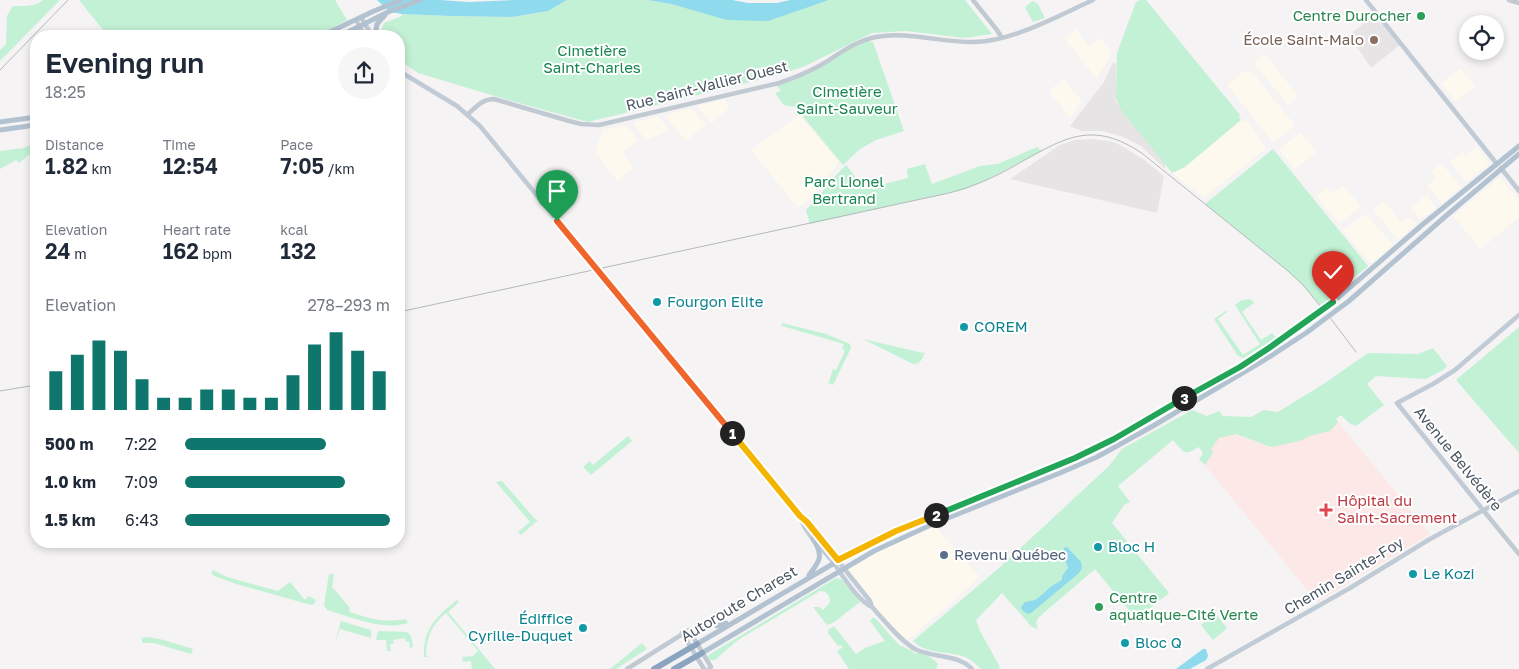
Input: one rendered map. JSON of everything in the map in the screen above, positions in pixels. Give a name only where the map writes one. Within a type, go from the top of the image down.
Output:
[{"type":"highway","name":"Autoroute Charest","points":[[654,669],[694,645]]},
{"type":"highway","name":"Autoroute Charest","points":[[674,669],[699,654]]},
{"type":"main road","points":[[333,30],[400,0]]},
{"type":"main road","points":[[352,30],[388,12],[420,0]]},
{"type":"main road","points":[[1366,0],[1519,191]]},
{"type":"main road","points":[[376,30],[377,24],[388,12]]},
{"type":"main road","points":[[358,18],[363,30]]},
{"type":"main road","points":[[362,25],[367,30]]},
{"type":"main road","points":[[405,75],[457,106],[480,126],[800,516],[807,522],[841,570],[870,601],[872,607],[912,648],[929,654],[960,660],[972,669]]},
{"type":"main road","points":[[0,122],[30,118]]},
{"type":"main road","points":[[0,130],[30,126]]},
{"type":"main road","points":[[1500,166],[1519,146]]},
{"type":"main road","points":[[1500,166],[1519,154]]},
{"type":"main road","name":"Autoroute Charest","points":[[694,645],[835,561],[922,520],[1085,454],[1240,367],[1333,302],[1416,230],[1500,166]]},
{"type":"main road","name":"Autoroute Charest","points":[[699,654],[874,551],[917,531],[1097,457],[1266,359],[1306,333],[1349,301],[1500,166]]},
{"type":"main road","name":"Avenue Belvédère","points":[[1483,510],[1397,402],[1433,384],[1455,370],[1519,315]]},
{"type":"main road","name":"Chemin Sainte-Foy","points":[[1207,669],[1350,588],[1423,544],[1519,491]]},
{"type":"main road","points":[[800,516],[819,552],[820,560],[806,579]]},
{"type":"main road","points":[[813,539],[835,561]]},
{"type":"main road","points":[[712,621],[718,626],[736,620]]},
{"type":"street","points":[[973,0],[998,30],[1002,38]]},
{"type":"street","name":"Rue Saint-Vallier Ouest","points":[[468,114],[481,102],[494,100],[581,124],[599,124],[779,82],[804,74],[851,46],[874,38],[902,35],[962,42],[987,41],[1002,38],[1046,21],[1093,0]]},
{"type":"street","points":[[1509,0],[1519,3]]},
{"type":"street","name":"Avenue Belvédère","points":[[1483,510],[1519,554]]},
{"type":"street","points":[[627,669],[689,630],[694,645],[710,668]]},
{"type":"street","points":[[682,633],[694,645]]},
{"type":"street","points":[[699,654],[704,669]]},
{"type":"shaded area","name":"École Saint-Malo","points":[[1372,17],[1391,32],[1401,44],[1371,68],[1349,35]]},
{"type":"shaded area","points":[[1076,29],[1089,46],[1100,38],[1112,52],[1097,79],[1064,38]]},
{"type":"shaded area","points":[[1264,53],[1298,96],[1288,105],[1254,63]]},
{"type":"shaded area","points":[[1113,62],[1116,64],[1116,101],[1165,163],[1165,169],[1141,146],[1123,137],[1103,131],[1081,131],[1070,126],[1104,82]]},
{"type":"shaded area","points":[[1460,68],[1475,86],[1456,102],[1441,84]]},
{"type":"shaded area","points":[[1244,71],[1251,72],[1295,125],[1275,142],[1273,142],[1227,85]]},
{"type":"shaded area","points":[[1064,79],[1082,101],[1070,118],[1049,91]]},
{"type":"shaded area","points":[[725,99],[729,108],[711,124],[698,106]]},
{"type":"shaded area","points":[[691,108],[706,125],[686,141],[664,115]]},
{"type":"shaded area","points":[[799,115],[839,162],[814,195],[798,208],[751,150]]},
{"type":"shaded area","points":[[658,116],[670,130],[646,140],[634,125],[634,122]]},
{"type":"shaded area","points":[[1241,120],[1248,123],[1266,148],[1204,198],[1172,173],[1185,167]]},
{"type":"shaded area","points":[[626,125],[639,140],[623,153],[634,168],[618,181],[595,153],[603,130]]},
{"type":"shaded area","points":[[1299,133],[1317,152],[1295,169],[1279,150]]},
{"type":"shaded area","points":[[1092,139],[1114,142],[1143,159],[1164,176],[1157,213],[1010,179],[1060,145],[1075,140]]},
{"type":"shaded area","points":[[1477,147],[1490,164],[1466,182],[1450,162],[1462,152],[1465,156]]},
{"type":"shaded area","points":[[1441,163],[1461,187],[1442,203],[1427,186],[1436,178],[1431,171]]},
{"type":"shaded area","points":[[1500,177],[1519,200],[1519,218],[1480,249],[1453,216]]},
{"type":"shaded area","points":[[1343,185],[1361,207],[1339,223],[1316,196],[1327,187],[1332,194]]},
{"type":"shaded area","points":[[1427,195],[1436,208],[1420,220],[1410,207]]},
{"type":"shaded area","points":[[1384,201],[1401,222],[1410,217],[1416,224],[1398,240],[1373,210]]},
{"type":"shaded area","points":[[1366,214],[1392,244],[1371,263],[1343,231]]},
{"type":"shaded area","name":"Hôpital du Saint-Sacrement","points":[[1334,417],[1430,534],[1317,602],[1205,465],[1210,456],[1207,450],[1225,431],[1271,447]]},
{"type":"shaded area","points":[[933,524],[980,577],[905,641],[872,607],[844,568]]},
{"type":"green space","points":[[43,0],[60,0],[0,61],[0,50],[6,44],[7,16],[13,6],[33,5]]},
{"type":"green space","points":[[79,0],[335,0],[347,20],[328,30],[103,30]]},
{"type":"green space","name":"Cimetière Saint-Charles","points":[[567,0],[648,0],[671,4],[710,15],[814,5],[829,0],[965,0],[992,34],[964,38],[906,31],[872,33],[803,67],[771,77],[588,122],[418,73],[405,64],[405,30],[381,30],[384,23],[402,16],[402,14],[512,17],[548,11]]},
{"type":"green space","points":[[1146,0],[1240,115],[1241,120],[1185,167],[1172,173],[1121,110],[1116,98],[1117,53],[1136,2]]},
{"type":"green space","points":[[1033,1],[1038,4],[1045,18],[1033,22],[1025,7]]},
{"type":"green space","name":"Cimetière Saint-Sauveur","points":[[865,40],[873,42],[904,131],[876,140],[860,149],[843,165],[795,107],[784,105],[775,93],[781,91],[775,84],[791,79]]},
{"type":"green space","points":[[30,145],[30,154],[19,163],[16,160],[0,169],[0,151]]},
{"type":"green space","name":"Parc Lionel Bertrand","points":[[1037,147],[1042,151],[966,189],[810,224],[806,210],[846,165],[865,189],[908,178],[907,169],[925,164],[932,184],[980,166],[998,164]]},
{"type":"green space","points":[[1273,149],[1368,266],[1321,306],[1288,271],[1205,204]]},
{"type":"green space","points":[[1250,299],[1254,303],[1242,312],[1261,340],[1272,333],[1276,338],[1244,358],[1238,356],[1214,319],[1228,311],[1218,319],[1243,355],[1260,344],[1235,305],[1242,300]]},
{"type":"green space","points":[[782,323],[826,334],[850,344],[851,348],[833,385],[827,382],[829,382],[833,369],[836,370],[845,351],[842,349],[844,344],[782,326],[781,329]]},
{"type":"green space","points":[[1519,327],[1519,453],[1456,380]]},
{"type":"green space","points":[[863,339],[923,353],[925,351],[920,362],[913,364]]},
{"type":"green space","points":[[1433,348],[1447,366],[1426,379],[1376,376],[1367,384],[1384,405],[1356,426],[1349,423],[1341,415],[1336,419],[1338,422],[1330,431],[1310,436],[1300,441],[1271,447],[1236,434],[1219,438],[1211,449],[1213,453],[1205,465],[1199,459],[1203,454],[1199,447],[1190,452],[1184,452],[1173,440],[1118,486],[1130,502],[1124,505],[1112,523],[1169,593],[1136,619],[1095,569],[1039,617],[1036,622],[1038,629],[1032,627],[1002,593],[976,620],[1000,667],[998,669],[981,669],[965,657],[927,649],[913,641],[999,568],[1109,466],[1122,449],[1192,410],[1207,416],[1219,411],[1223,416],[1251,417],[1264,410],[1278,412],[1325,383],[1368,353],[1418,354]]},
{"type":"green space","points":[[628,436],[632,441],[591,475],[583,467],[590,461],[593,465]]},
{"type":"green space","points":[[502,481],[535,519],[538,520],[521,535],[518,532],[530,522],[496,482]]},
{"type":"green space","points":[[213,570],[227,577],[278,591],[290,582],[305,600],[308,596],[316,600],[311,605],[236,584],[214,576],[211,573]]},
{"type":"green space","points":[[329,574],[334,574],[332,588],[350,608],[349,612],[378,620],[406,619],[408,623],[398,625],[378,624],[327,610],[324,605]]},
{"type":"green space","points":[[836,578],[841,579],[860,602],[833,623],[827,625],[813,607],[819,607],[823,610],[830,602],[828,594],[820,591],[738,640],[715,660],[708,658],[710,654]]},
{"type":"green space","points":[[457,600],[459,602],[448,612],[495,669],[472,669],[471,661],[463,662],[462,657],[473,656],[478,651],[446,613],[431,632],[426,649],[426,656],[429,657],[424,657],[426,638],[432,624]]},
{"type":"green space","points":[[1215,613],[1227,628],[1213,640],[1201,625]]},
{"type":"green space","points":[[872,618],[875,618],[899,645],[915,652],[911,654],[923,654],[932,659],[938,664],[936,669],[849,669],[837,651],[842,648],[841,645],[838,646],[828,633],[828,630],[834,626],[856,654],[865,648],[885,641],[870,621]]},
{"type":"green space","points":[[341,621],[371,630],[371,638],[340,629],[335,643]]},
{"type":"green space","points":[[378,631],[407,632],[411,636],[413,647],[410,648],[409,641],[406,642],[405,638],[393,640],[394,643],[390,644],[391,651],[387,651],[386,640],[376,640]]},
{"type":"green space","points":[[148,637],[193,649],[191,654],[154,643],[142,643],[142,638]]},
{"type":"green space","points":[[642,643],[647,649],[616,669],[610,669]]},
{"type":"water","points":[[377,0],[469,2],[567,0],[548,11],[512,17],[402,14],[390,12]]},
{"type":"water","points":[[648,0],[732,0],[748,3],[777,3],[790,0],[829,0],[768,21],[727,20],[671,4]]},
{"type":"water","points":[[1067,547],[1081,562],[1082,568],[1079,573],[1028,614],[1021,607],[1025,602],[1035,600],[1050,587],[1062,580],[1062,576],[1068,568],[1063,553],[1064,548]]},
{"type":"water","points":[[1203,649],[1206,649],[1208,656],[1206,660],[1190,669],[1176,669]]},
{"type":"railway","points":[[39,30],[68,0]]},
{"type":"railway","points":[[0,70],[30,39]]},
{"type":"railway","points":[[405,311],[949,193],[992,178],[1064,140],[1078,136],[1093,135],[1108,137],[1125,143],[1143,154],[1288,271],[1304,286],[1321,307]]},
{"type":"railway","points":[[1331,319],[1356,352]]},
{"type":"railway","points":[[0,391],[30,386]]},
{"type":"place","name":"Centre Durocher","points":[[1421,16]]},
{"type":"place","name":"École Saint-Malo","points":[[1374,40]]},
{"type":"place","name":"Fourgon Elite","points":[[657,302]]},
{"type":"place","name":"COREM","points":[[964,327]]},
{"type":"place","name":"Hôpital du Saint-Sacrement","points":[[1326,510]]},
{"type":"place","name":"Bloc H","points":[[1098,547]]},
{"type":"place","name":"Revenu Québec","points":[[944,555]]},
{"type":"place","name":"Le Kozi","points":[[1413,574]]},
{"type":"place","name":"Centre aquatique-Cité Verte","points":[[1099,607]]},
{"type":"place","name":"Édiffice Cyrille-Duquet","points":[[583,628]]},
{"type":"place","name":"Bloc Q","points":[[1125,643]]},
{"type":"route","points":[[557,221],[838,560],[896,531],[1062,464],[1114,439],[1240,367],[1333,302]]}]
